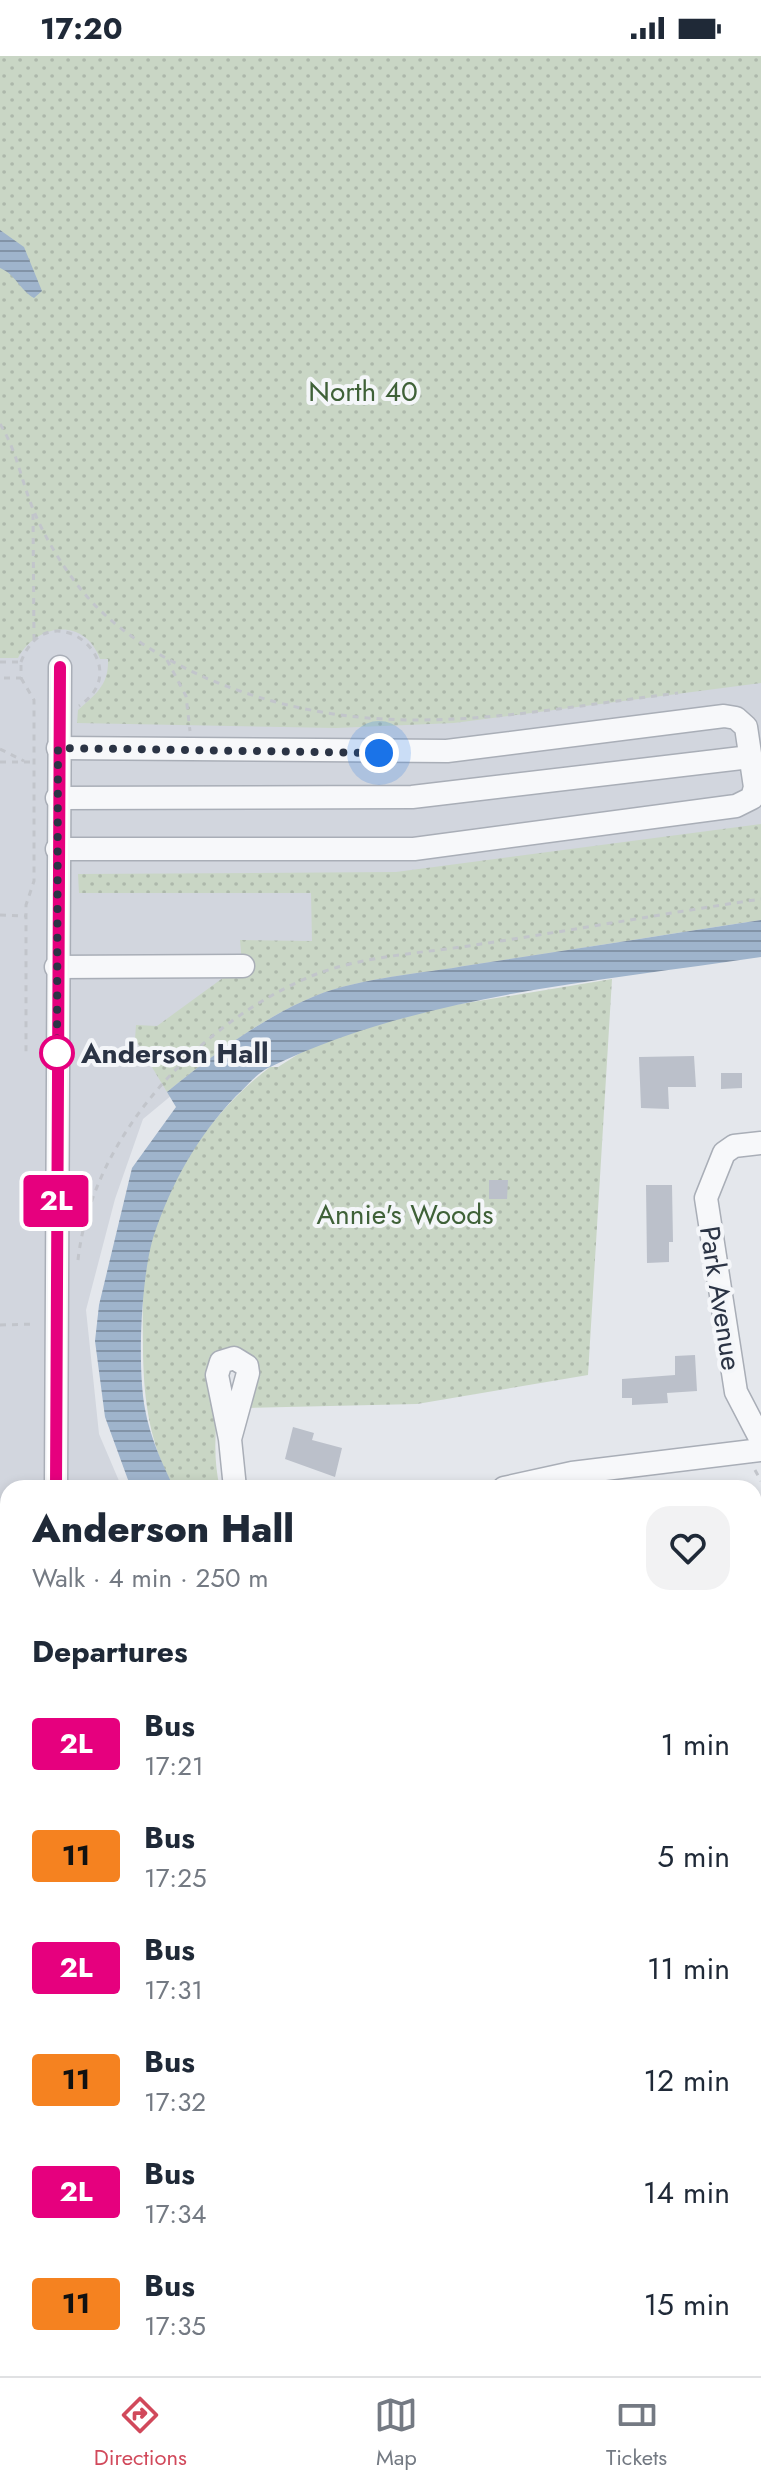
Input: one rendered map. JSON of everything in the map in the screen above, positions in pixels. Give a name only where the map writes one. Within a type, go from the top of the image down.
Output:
[{"type":"street","points":[[56,1480],[56,967],[60,667]]},
{"type":"street","points":[[57,849],[414,849],[736,806],[752,798],[755,787],[746,727],[736,718],[724,716],[447,751],[58,748]]},
{"type":"street","points":[[57,798],[412,797],[750,757]]},
{"type":"street","points":[[56,967],[243,966]]},
{"type":"street","name":"Park Avenue","points":[[761,1143],[746,1143],[724,1153],[706,1198],[726,1347],[736,1392],[761,1440]]},
{"type":"street","points":[[230,1439],[234,1480]]},
{"type":"street","points":[[540,1480],[572,1473],[757,1458]]},
{"type":"path","points":[[0,424],[18,459],[33,510],[64,567],[98,609],[165,657],[237,691],[275,703],[375,721],[437,722],[678,693]]},
{"type":"path","points":[[33,510],[34,641]]},
{"type":"path","points":[[165,657],[186,696],[191,749]]},
{"type":"path","points":[[0,662],[21,662],[21,678],[34,700],[34,881],[26,916],[26,1053]]},
{"type":"path","points":[[0,678],[21,678]]},
{"type":"path","points":[[0,749],[28,762]]},
{"type":"path","points":[[0,762],[34,762]]},
{"type":"path","points":[[78,1264],[96,1188],[131,1121],[183,1063],[256,1006],[286,988],[353,964],[761,899]]},
{"type":"path","points":[[0,915],[26,916]]},
{"type":"path","points":[[0,1325],[56,1323]]},
{"type":"path","points":[[757,1458],[761,1480]]},
{"type":"shaded area","name":"North 40","points":[[0,56],[761,56],[761,910],[270,1014],[143,1119],[115,1199],[86,1310],[99,1434],[119,1480],[0,1480]]},
{"type":"green space","name":"North 40","points":[[0,56],[761,56],[761,683],[454,723],[336,728],[77,723],[78,710],[100,688],[108,668],[108,659],[100,659],[84,636],[72,631],[48,632],[26,646],[18,658],[0,658]]},
{"type":"green space","points":[[761,824],[761,920],[352,984],[315,996],[256,1027],[167,1092],[135,1039],[136,1025],[157,1026],[242,964],[240,940],[312,941],[311,893],[79,893],[78,874],[396,872]]},
{"type":"green space","name":"Annie's Woods","points":[[612,979],[588,1375],[417,1404],[245,1408],[246,1394],[227,1351],[216,1437],[219,1480],[170,1480],[159,1456],[147,1406],[143,1305],[145,1268],[154,1229],[177,1176],[209,1128],[248,1085],[270,1067],[278,1067],[308,1048],[336,1037],[424,1010]]},
{"type":"water","points":[[0,230],[24,247],[42,291],[34,298],[0,268]]},
{"type":"water","points":[[761,920],[761,957],[508,994],[446,1007],[325,1043],[268,1068],[255,1077],[222,1112],[198,1144],[169,1197],[154,1235],[143,1297],[143,1391],[153,1440],[170,1480],[128,1480],[105,1417],[95,1341],[99,1305],[132,1168],[176,1107],[167,1092],[220,1051],[295,1005],[352,984]]},
{"type":"building","points":[[694,1056],[696,1087],[668,1087],[669,1109],[641,1108],[639,1057]]},
{"type":"building","points":[[721,1073],[742,1073],[742,1088],[721,1089]]},
{"type":"building","points":[[489,1180],[508,1180],[507,1199],[489,1199]]},
{"type":"building","points":[[646,1185],[672,1185],[673,1242],[669,1242],[669,1262],[647,1263]]},
{"type":"building","points":[[695,1355],[697,1391],[667,1393],[668,1403],[632,1405],[632,1398],[622,1398],[622,1379],[675,1375],[675,1356]]},
{"type":"building","points":[[293,1427],[314,1433],[312,1440],[342,1448],[335,1477],[285,1459]]},
{"type":"bus line","name":"2L","points":[[56,1480],[56,967],[60,667]]},
{"type":"place","name":"Anderson Hall","points":[[57,1053]]},
{"type":"route","points":[[57,1053],[58,748],[379,753]]}]
